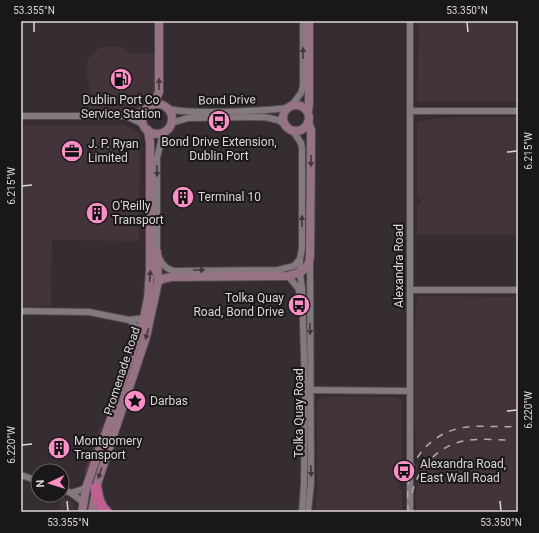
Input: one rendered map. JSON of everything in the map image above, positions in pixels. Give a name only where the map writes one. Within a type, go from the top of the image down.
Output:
[{"type":"highway","points":[[91,488],[102,509],[106,512]]},
{"type":"street","points":[[21,116],[126,116],[145,110],[152,105],[159,92],[159,21]]},
{"type":"street","points":[[303,21],[303,86],[301,94],[283,114],[284,124],[293,131],[304,128],[308,122],[309,21]]},
{"type":"street","name":"Alexandra Road","points":[[410,21],[410,512]]},
{"type":"street","points":[[126,116],[157,134],[163,133],[169,128],[172,117],[168,109],[160,104],[152,105]]},
{"type":"street","points":[[290,106],[300,105],[308,112]]},
{"type":"street","name":"Bond Drive","points":[[168,109],[183,112],[244,112],[290,106]]},
{"type":"street","points":[[145,110],[142,116],[146,127]]},
{"type":"street","points":[[411,111],[518,111]]},
{"type":"street","name":"Bond Drive","points":[[171,123],[188,118],[264,117],[271,118],[284,124]]},
{"type":"street","name":"Tolka Quay Road","points":[[302,512],[310,313],[311,142],[308,122]]},
{"type":"street","name":"Promenade Road","points":[[92,512],[91,488],[100,447],[119,397],[144,318],[148,298],[150,270],[150,142],[146,127]]},
{"type":"street","name":"Tolka Quay Road","points":[[293,131],[301,143],[302,148],[302,248],[300,273],[308,390],[311,491],[308,512]]},
{"type":"street","points":[[163,133],[157,158],[156,252],[163,266],[174,270],[278,270],[294,266],[300,259]]},
{"type":"street","name":"Promenade Road","points":[[82,512],[83,502],[91,488],[146,337],[158,282],[156,252]]},
{"type":"street","points":[[158,282],[162,279],[171,277],[288,276],[300,273],[310,262]]},
{"type":"street","points":[[288,276],[298,288],[302,299]]},
{"type":"street","points":[[410,290],[518,290]]},
{"type":"street","points":[[21,311],[89,312],[129,320],[144,318]]},
{"type":"street","points":[[302,313],[310,313]]},
{"type":"street","points":[[129,320],[135,325],[136,343]]},
{"type":"street","points":[[308,390],[410,391]]},
{"type":"street","points":[[71,492],[91,488]]},
{"type":"street","points":[[71,492],[83,502]]},
{"type":"shaded area","points":[[418,21],[518,21],[518,102],[417,102],[418,37],[420,36],[420,33],[418,33]]},
{"type":"shaded area","name":"Dublin Port Co Service Station","points":[[100,47],[123,47],[128,53],[155,53],[154,89],[152,98],[133,113],[87,112],[90,87],[86,71],[88,59]]},
{"type":"shaded area","points":[[518,117],[518,235],[417,235],[417,205],[420,205],[421,201],[420,198],[417,198],[417,122],[437,118]]},
{"type":"shaded area","points":[[21,125],[125,125],[136,131],[140,136],[139,241],[52,240],[51,306],[21,306]]},
{"type":"shaded area","points":[[417,296],[518,297],[518,509],[498,509],[497,512],[416,512],[416,491],[419,479],[416,477],[419,471],[416,469],[416,466],[425,457],[416,449],[412,372]]},
{"type":"shaded area","points":[[127,348],[121,376],[108,404]]},
{"type":"shaded area","points":[[322,397],[397,397],[402,402],[402,474],[399,477],[399,488],[402,491],[402,512],[315,512],[317,487],[317,402]]},
{"type":"shaded area","points":[[103,418],[97,446],[88,474],[84,473]]},
{"type":"shaded area","points":[[70,500],[74,503],[75,512],[58,512],[61,503],[70,503]]},
{"type":"railway","points":[[408,512],[408,482],[412,468],[417,458],[430,443],[448,432],[458,429],[474,426],[518,426]]},
{"type":"railway","points":[[412,493],[424,467],[437,453],[445,448],[469,440],[510,440]]},
{"type":"place","name":"Dublin Port Co Service Station","points":[[121,79]]},
{"type":"place","name":"Bond Drive Extension, Dublin Port","points":[[219,121]]},
{"type":"place","name":"J. P. Ryan Limited","points":[[72,151]]},
{"type":"place","name":"Terminal 10","points":[[183,197]]},
{"type":"place","name":"O'Reilly Transport","points":[[97,213]]},
{"type":"place","name":"Tolka Quay Road, Bond Drive","points":[[299,305]]},
{"type":"place","name":"Darbas","points":[[135,401]]},
{"type":"place","name":"Montgomery Transport","points":[[59,448]]},
{"type":"place","name":"Alexandra Road, East Wall Road","points":[[404,471]]}]
